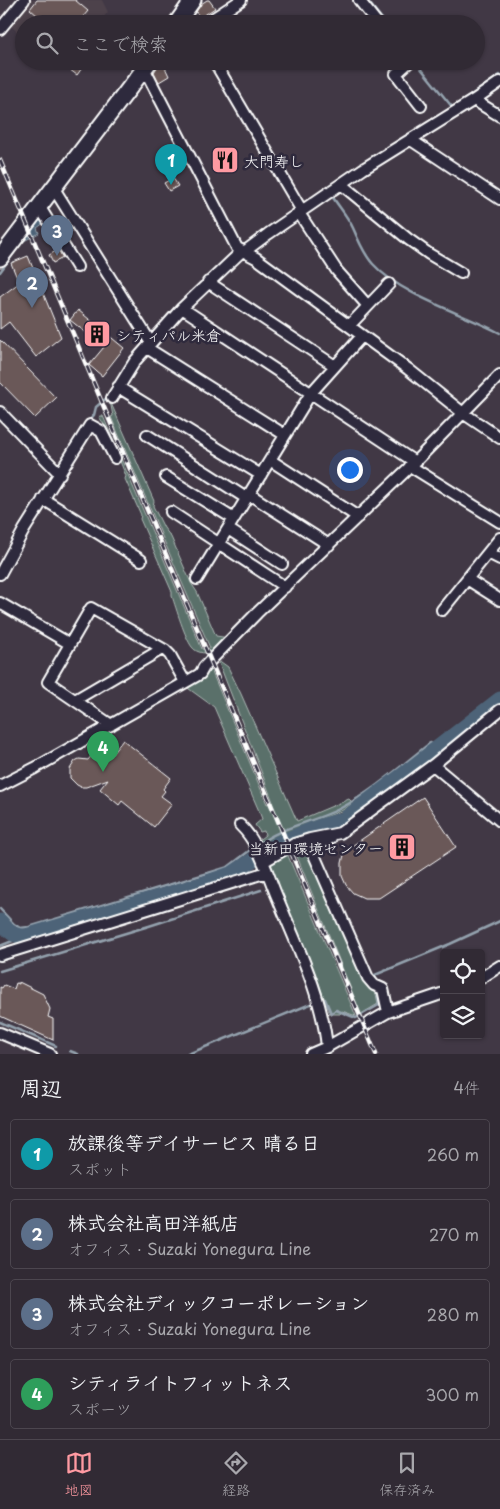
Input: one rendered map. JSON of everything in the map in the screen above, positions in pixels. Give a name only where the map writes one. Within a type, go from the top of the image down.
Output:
[{"type":"main road","points":[[185,15],[193,0]]},
{"type":"main road","points":[[0,258],[56,192],[143,70]]},
{"type":"street","points":[[0,30],[24,0]]},
{"type":"street","points":[[218,15],[241,0]]},
{"type":"street","points":[[359,0],[371,15]]},
{"type":"street","points":[[149,70],[237,248],[256,258],[408,369],[463,413],[500,438]]},
{"type":"street","points":[[219,70],[337,271],[368,306]]},
{"type":"street","points":[[400,70],[396,74],[421,106]]},
{"type":"street","points":[[112,398],[135,361],[182,308],[243,251],[300,210],[500,82]]},
{"type":"street","points":[[474,100],[500,116]]},
{"type":"street","points":[[411,140],[500,199]]},
{"type":"street","points":[[340,184],[408,239],[461,273]]},
{"type":"street","points":[[56,192],[149,346],[285,435]]},
{"type":"street","points":[[41,211],[77,268]]},
{"type":"street","points":[[208,282],[335,366]]},
{"type":"street","points":[[349,326],[389,284]]},
{"type":"street","points":[[182,308],[311,393],[412,464],[500,522]]},
{"type":"street","points":[[197,580],[311,393],[362,336]]},
{"type":"street","points":[[0,786],[200,674],[204,667],[412,464],[500,375]]},
{"type":"street","points":[[118,387],[261,475]]},
{"type":"street","points":[[0,412],[58,472]]},
{"type":"street","points":[[0,574],[58,472],[90,425],[101,431],[114,458]]},
{"type":"street","points":[[147,435],[329,544]]},
{"type":"street","points":[[270,460],[358,516]]},
{"type":"street","points":[[166,477],[234,518]]},
{"type":"street","points":[[43,500],[141,560]]},
{"type":"street","points":[[171,512],[285,587]]},
{"type":"street","points":[[228,528],[282,564]]},
{"type":"street","points":[[442,610],[500,538]]},
{"type":"street","points":[[488,553],[500,560]]},
{"type":"street","points":[[467,579],[500,600]]},
{"type":"street","points":[[0,603],[70,644]]},
{"type":"street","points":[[110,725],[48,682],[91,608],[170,655],[185,682]]},
{"type":"street","points":[[74,700],[162,649]]},
{"type":"street","points":[[388,1012],[383,989],[376,986],[368,978],[312,848],[340,833],[430,767],[500,710]]},
{"type":"street","points":[[430,767],[500,821]]},
{"type":"street","points":[[240,825],[250,834],[308,971],[325,1026],[327,1047]]},
{"type":"street","points":[[262,861],[294,844],[340,833]]},
{"type":"street","points":[[0,956],[267,872]]},
{"type":"street","points":[[485,975],[500,966]]},
{"type":"street","points":[[311,1054],[327,1047],[388,1012],[440,993]]},
{"type":"street","points":[[0,1033],[50,1054]]},
{"type":"shaded area","points":[[31,0],[102,0],[108,12],[105,15],[18,15]]},
{"type":"shaded area","points":[[15,19],[15,30],[10,25]]},
{"type":"green space","points":[[110,401],[154,501],[153,506],[164,528],[171,537],[216,636],[229,638],[214,651],[206,653],[197,651],[186,637],[172,592],[140,519],[141,515],[125,479],[126,476],[106,427],[99,417],[101,416],[103,416],[202,649],[210,648],[111,417],[113,416]]},
{"type":"green space","points":[[221,662],[228,667],[241,694],[297,821],[349,799],[353,803],[343,810],[271,840],[263,846],[260,839],[265,835],[264,831],[260,832],[255,825],[262,819],[214,707],[185,686],[211,670],[267,804],[273,802],[219,663]]},
{"type":"green space","points":[[303,845],[366,983],[375,988],[378,1004],[361,1014],[294,849]]},
{"type":"green space","points":[[286,851],[356,1016],[342,1011],[340,1014],[330,1014],[269,863]]},
{"type":"water","points":[[39,216],[44,223],[37,228],[39,233],[24,241],[22,239]]},
{"type":"building","points":[[37,0],[75,0],[88,11],[85,15],[37,15],[30,9]]},
{"type":"building","points":[[209,0],[215,8],[204,15],[198,15],[196,12],[201,4]]},
{"type":"building","points":[[70,70],[81,70],[77,75]]},
{"type":"building","points":[[155,70],[166,70],[169,76],[159,82],[154,72]]},
{"type":"building","points":[[222,149],[225,153],[228,152],[233,162],[230,163],[233,169],[226,172],[216,152]]},
{"type":"building","points":[[173,178],[178,186],[169,191],[164,183]]},
{"type":"building","points":[[58,250],[63,258],[53,263],[49,255]]},
{"type":"building","points":[[28,256],[61,337],[36,357],[9,322],[0,329],[0,297],[19,283],[11,263]]},
{"type":"building","name":"シティパル米倉","points":[[78,310],[124,348],[102,376],[89,365],[104,347],[70,320]]},
{"type":"building","points":[[0,340],[56,398],[35,418],[0,382]]},
{"type":"building","points":[[123,740],[171,778],[163,789],[165,791],[161,796],[172,804],[154,827],[122,801],[119,805],[100,789],[108,779],[81,787],[70,778],[70,769],[75,761],[79,759],[88,760],[100,745],[112,754]]},
{"type":"building","name":"当新田環境センター","points":[[423,797],[456,847],[379,898],[364,898],[353,893],[346,885],[342,876],[344,855],[349,848]]},
{"type":"building","points":[[19,982],[43,994],[50,1009],[48,1017],[53,1019],[53,1040],[0,1016],[0,987],[2,988],[4,985],[14,989],[16,983],[19,984]]},
{"type":"waterway","points":[[221,8],[232,0]]},
{"type":"waterway","points":[[367,0],[379,15]]},
{"type":"waterway","points":[[422,70],[453,108]]},
{"type":"waterway","points":[[458,104],[500,75]]},
{"type":"waterway","points":[[327,189],[350,172]]},
{"type":"waterway","points":[[332,196],[351,224],[366,256],[385,275],[416,295],[500,333]]},
{"type":"waterway","points":[[0,272],[25,238]]},
{"type":"waterway","points":[[241,247],[251,241]]},
{"type":"waterway","points":[[88,422],[94,415],[96,407],[109,396]]},
{"type":"waterway","points":[[0,921],[14,934],[26,936],[233,873],[278,843],[344,819],[500,699]]},
{"type":"waterway","points":[[258,845],[286,829],[329,814],[363,795],[430,743],[439,747]]},
{"type":"waterway","points":[[421,761],[427,767]]},
{"type":"waterway","points":[[431,770],[500,828]]},
{"type":"waterway","points":[[0,909],[20,928],[29,927],[228,867],[253,848]]},
{"type":"waterway","points":[[0,971],[261,890]]},
{"type":"waterway","points":[[376,981],[375,975],[500,921]]},
{"type":"waterway","points":[[0,946],[15,940],[17,936]]},
{"type":"waterway","points":[[324,1000],[331,1013],[336,1010],[356,1018],[379,1005],[377,989]]},
{"type":"waterway","points":[[188,1054],[313,1003]]},
{"type":"waterway","points":[[0,1022],[56,1046]]},
{"type":"waterway","points":[[70,1051],[78,1054]]},
{"type":"railway","points":[[0,160],[376,1054]]},
{"type":"place","name":"大門寿し","points":[[225,160]]},
{"type":"place","name":"放課後等デイサービス 晴る日","points":[[171,185]]},
{"type":"place","name":"株式会社ディックコーポレーション","points":[[57,256]]},
{"type":"place","name":"株式会社高田洋紙店","points":[[32,308]]},
{"type":"place","name":"シティパル米倉","points":[[97,334]]},
{"type":"place","name":"シティライトフィットネス","points":[[103,772]]},
{"type":"place","name":"当新田環境センター","points":[[402,847]]}]
